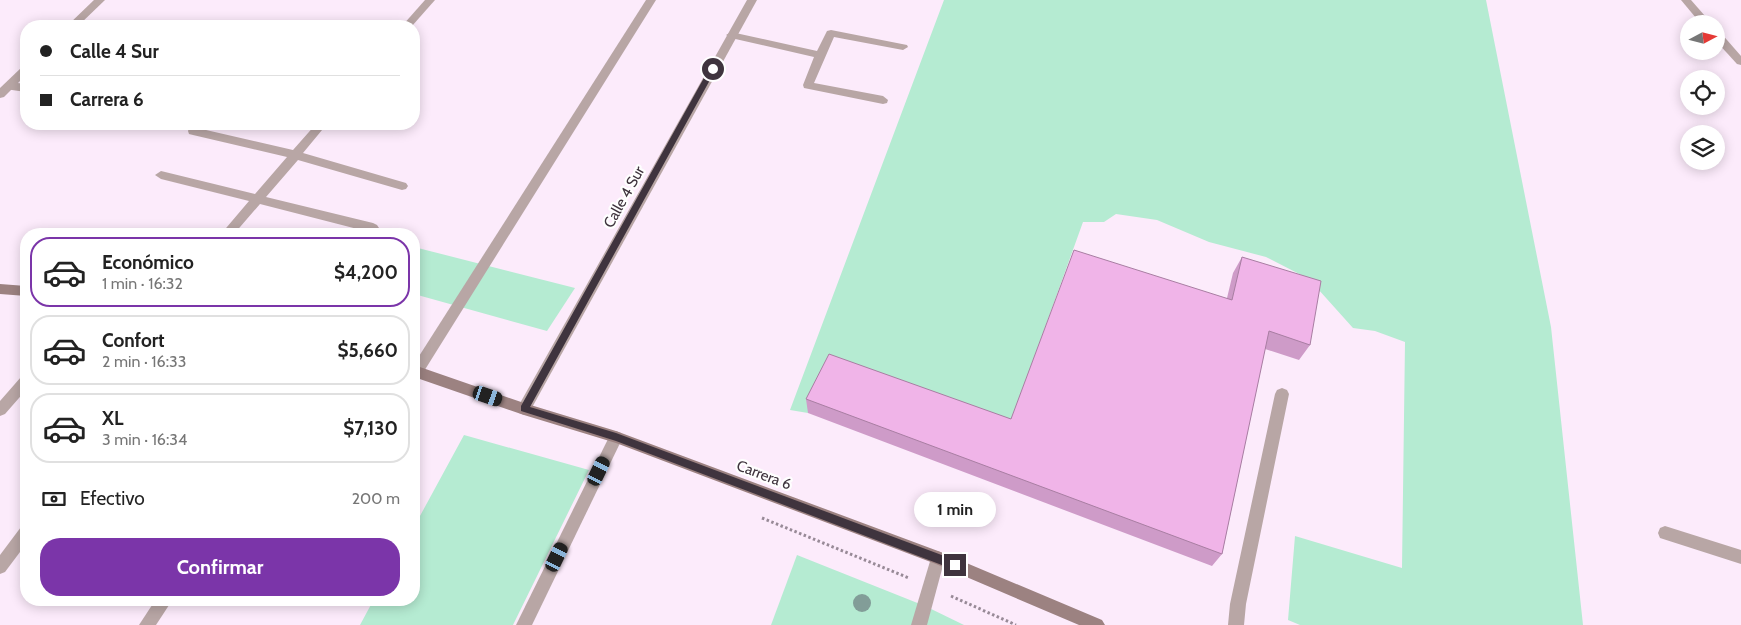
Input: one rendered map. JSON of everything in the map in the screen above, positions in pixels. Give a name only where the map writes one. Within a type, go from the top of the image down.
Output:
[{"type":"main road","points":[[0,288],[20,291]]},
{"type":"main road","name":"Carrera 6","points":[[420,373],[524,409],[616,437],[938,558],[1094,624]]},
{"type":"street","points":[[78,20],[100,0]]},
{"type":"street","points":[[412,20],[430,0]]},
{"type":"street","points":[[420,363],[651,0]]},
{"type":"street","name":"Calle 4 Sur","points":[[524,409],[752,0]]},
{"type":"street","points":[[1686,0],[1699,15]]},
{"type":"street","points":[[883,100],[808,85],[830,33],[903,47]]},
{"type":"street","points":[[731,35],[820,55]]},
{"type":"street","points":[[1725,44],[1741,62]]},
{"type":"street","points":[[0,94],[20,75]]},
{"type":"street","points":[[9,86],[20,87]]},
{"type":"street","points":[[232,228],[317,130]]},
{"type":"street","points":[[193,131],[295,155],[402,186]]},
{"type":"street","points":[[161,175],[373,228]]},
{"type":"street","points":[[0,410],[20,388]]},
{"type":"street","points":[[1236,625],[1238,604],[1282,394]]},
{"type":"street","points":[[524,625],[616,437]]},
{"type":"street","points":[[1665,533],[1741,557]]},
{"type":"street","points":[[0,567],[20,540]]},
{"type":"street","points":[[919,625],[938,558]]},
{"type":"street","points":[[148,625],[160,606]]},
{"type":"path","points":[[754,515],[929,586],[1016,625]]},
{"type":"green space","points":[[944,0],[1486,0],[1551,327],[1583,625],[1300,625],[1288,620],[1295,536],[1402,568],[1405,342],[1375,331],[1353,328],[1309,279],[1266,257],[1209,242],[1157,220],[1116,214],[1104,222],[1083,222],[1007,433],[830,369],[808,413],[790,410]]},
{"type":"green space","points":[[420,249],[575,288],[547,331],[420,296]]},
{"type":"green space","points":[[464,435],[589,470],[513,625],[360,625],[370,606],[420,606],[420,516]]},
{"type":"green space","points":[[797,555],[925,606],[964,625],[771,625]]},
{"type":"building","points":[[1074,250],[1232,300],[1242,257],[1321,281],[1310,345],[1269,331],[1222,554],[806,399],[829,354],[1011,419]]},
{"type":"route","points":[[713,69],[524,409],[616,437],[955,565]]}]
